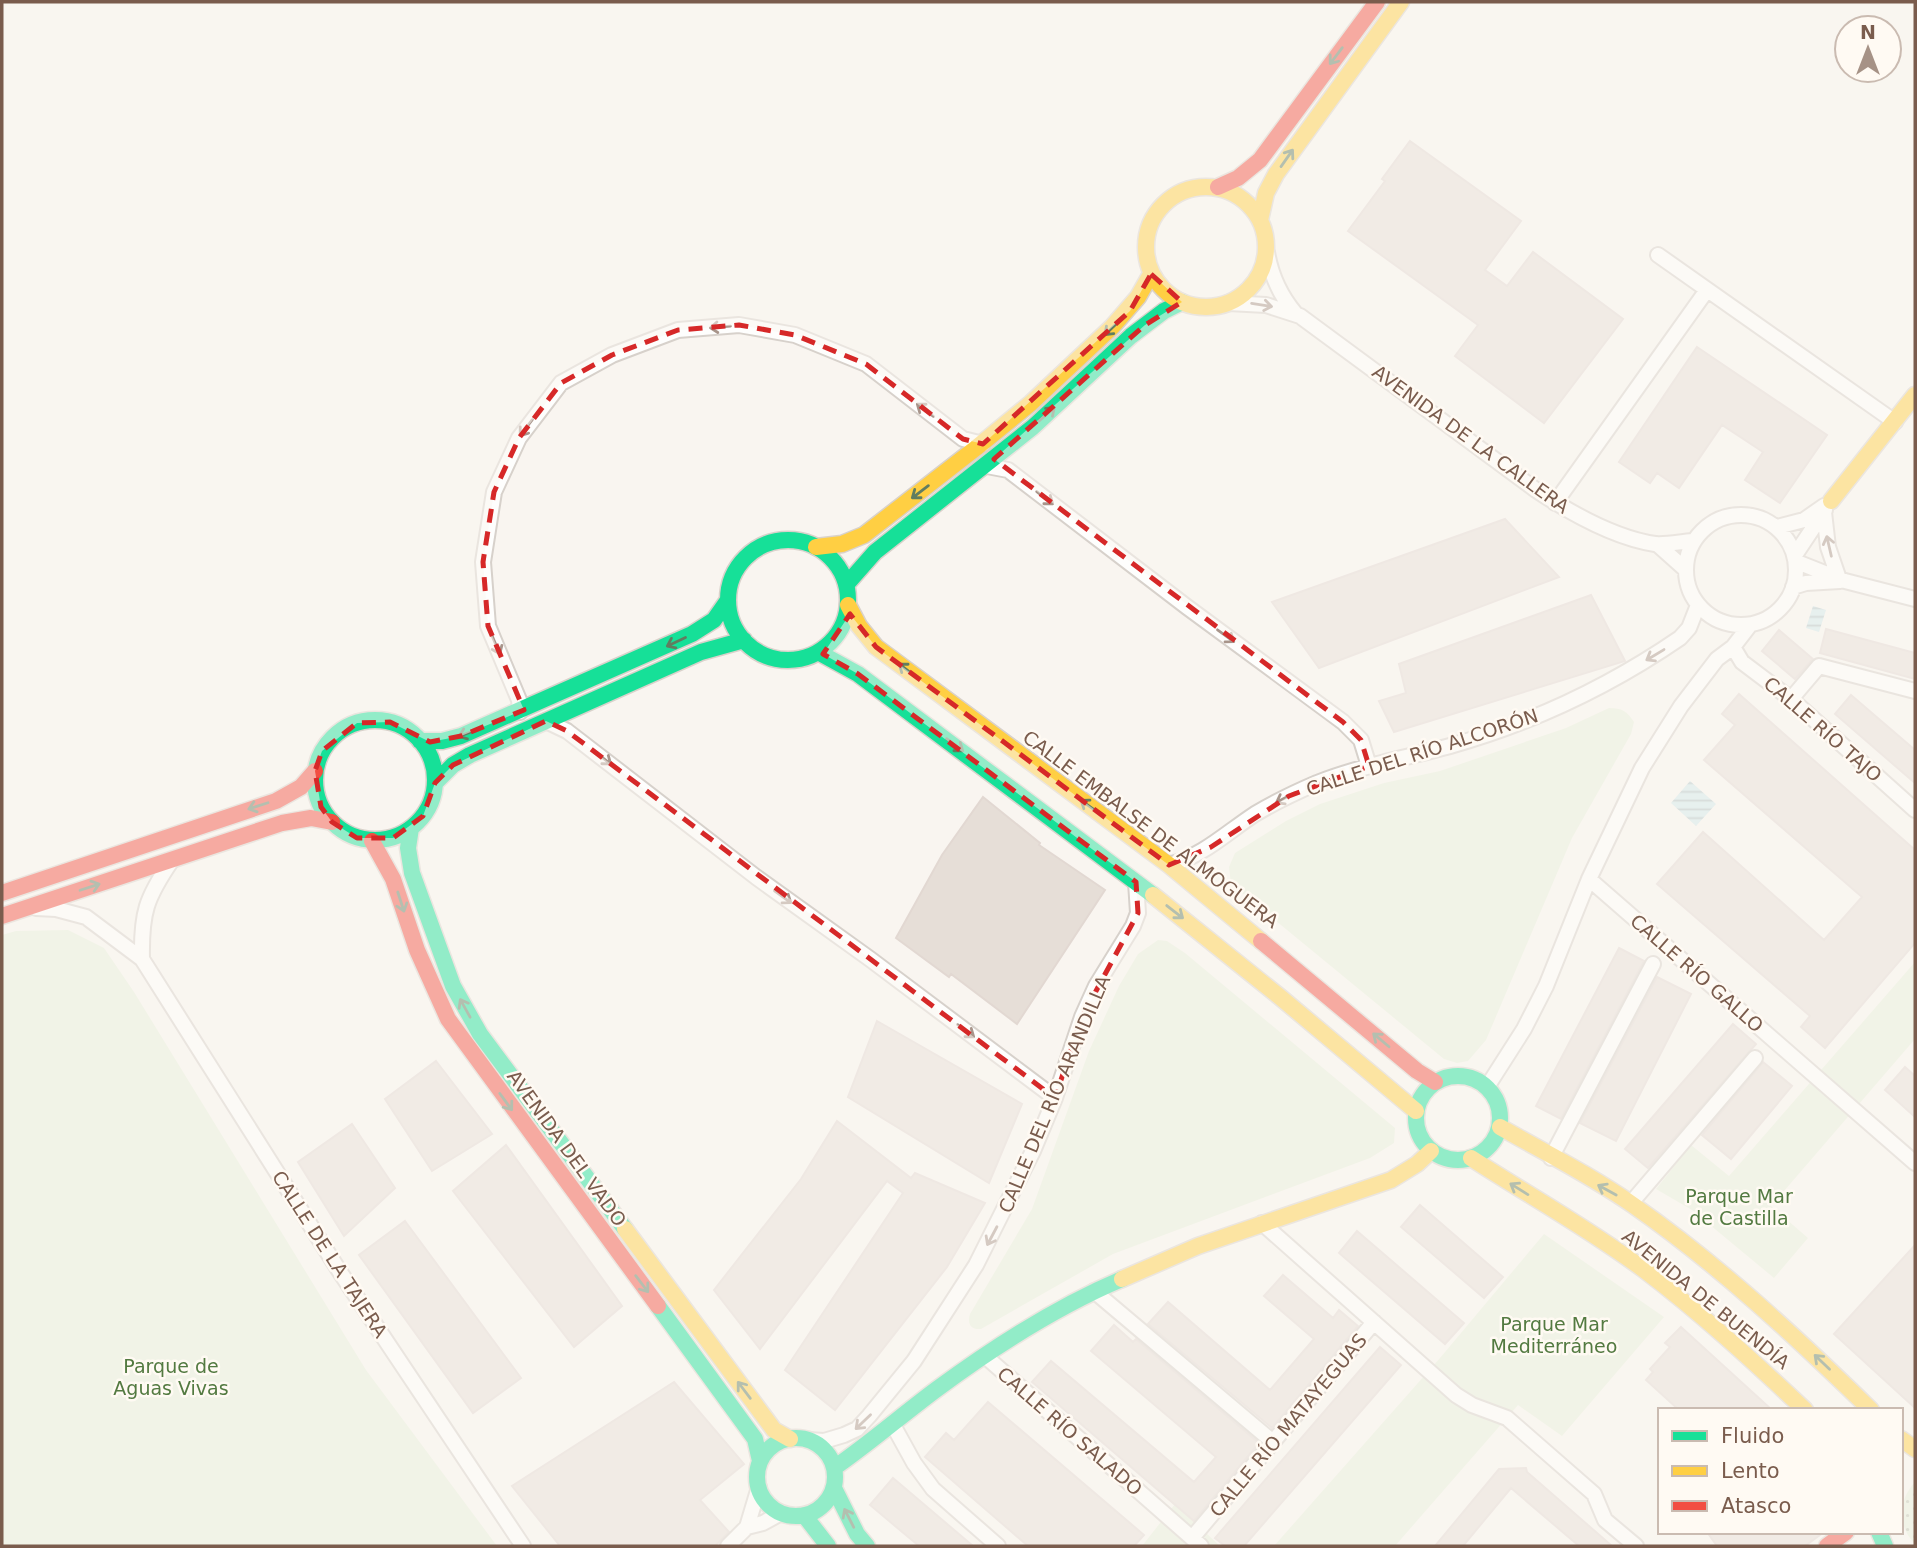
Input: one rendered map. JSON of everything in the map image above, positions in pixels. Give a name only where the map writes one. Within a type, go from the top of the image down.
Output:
[{"type":"main road","points":[[1218,187],[1238,178],[1260,160],[1377,2]]},
{"type":"main road","points":[[1260,220],[1266,193],[1276,174],[1401,2]]},
{"type":"main road","points":[[1202,187],[1218,187],[1241,196],[1254,209],[1260,220],[1267,241],[1263,267],[1253,283],[1238,298],[1228,303],[1209,307],[1182,303],[1170,296],[1151,274],[1146,255],[1146,236],[1150,221],[1158,209],[1177,194],[1202,187]]},
{"type":"main road","points":[[816,547],[842,544],[864,535],[983,444],[1064,374],[1130,311],[1143,293],[1151,274]]},
{"type":"main road","points":[[846,585],[875,552],[986,466],[1145,325],[1162,311],[1182,303]]},
{"type":"main road","points":[[1827,507],[1915,395]]},
{"type":"main road","points":[[778,541],[801,541],[816,547],[835,563],[846,585],[848,605],[843,624],[833,640],[818,652],[803,658],[771,657],[756,650],[735,628],[730,615],[729,587],[739,565],[756,549],[778,541]]},
{"type":"main road","points":[[420,741],[442,741],[461,736],[692,634],[714,620],[728,600]]},
{"type":"main road","name":"CALLE EMBALSE DE ALMOGUERA","points":[[848,605],[876,647],[1169,865],[1417,1071],[1435,1082]]},
{"type":"main road","points":[[435,783],[453,765],[546,721],[701,652],[744,640]]},
{"type":"main road","points":[[818,652],[858,674],[1136,882],[1297,1010],[1416,1111]]},
{"type":"main road","points":[[2,892],[276,801],[301,787],[315,771],[322,751],[335,735],[357,723],[373,720],[390,722],[409,731],[420,741],[431,761],[435,783],[432,800],[423,816],[411,828],[393,838],[372,841],[343,832],[331,822],[318,799],[315,771]]},
{"type":"main road","points":[[2,916],[282,823],[311,818],[331,822]]},
{"type":"main road","name":"AVENIDA DEL VADO","points":[[411,828],[408,848],[420,897],[440,957],[473,1022],[774,1430],[790,1438]]},
{"type":"main road","name":"AVENIDA DEL VADO","points":[[372,841],[393,878],[417,950],[447,1019],[755,1439],[760,1461]]},
{"type":"main road","points":[[1451,1076],[1472,1078],[1487,1087],[1497,1100],[1501,1115],[1500,1127],[1492,1143],[1471,1158],[1453,1158],[1431,1151],[1422,1140],[1417,1127],[1416,1111],[1424,1093],[1435,1082],[1451,1076]]},
{"type":"main road","name":"AVENIDA DE BUENDÍA","points":[[1500,1127],[1631,1203],[1689,1246],[1785,1326],[1869,1408]]},
{"type":"main road","points":[[834,1468],[985,1356],[1094,1291],[1198,1246],[1391,1180],[1417,1164],[1431,1151]]},
{"type":"main road","name":"AVENIDA DE BUENDÍA","points":[[1471,1158],[1617,1250],[1754,1363],[1803,1408]]},
{"type":"main road","points":[[790,1438],[808,1440],[827,1452],[834,1468],[834,1488],[828,1500],[819,1508],[795,1516],[781,1513],[763,1497],[757,1472],[760,1461],[779,1441],[790,1438]]},
{"type":"main road","points":[[834,1488],[857,1534],[867,1546]]},
{"type":"main road","points":[[804,1514],[828,1546]]},
{"type":"main road","points":[[1827,1546],[1843,1534]]},
{"type":"street","name":"AVENIDA DE LA CALLERA","points":[[1267,251],[1279,292],[1296,314],[1555,503],[1615,531],[1657,544],[1692,541]]},
{"type":"street","points":[[1658,255],[1895,422]]},
{"type":"street","points":[[1555,503],[1707,290]]},
{"type":"street","name":"AVENIDA DE LA CALLERA","points":[[1228,303],[1266,305],[1296,314]]},
{"type":"street","points":[[520,712],[519,699],[488,625],[483,562],[494,492],[519,438],[561,383],[612,355],[678,330],[739,325],[795,335],[866,363],[963,439],[983,444]]},
{"type":"street","points":[[986,466],[1008,470],[1186,607],[1343,722],[1361,740],[1369,766]]},
{"type":"street","points":[[1777,527],[1804,520],[1827,507]]},
{"type":"street","points":[[1827,507],[1796,558],[1793,587],[1787,601],[1776,613],[1750,625],[1723,625],[1698,605],[1689,588],[1685,569],[1686,555],[1692,541],[1700,532],[1735,514],[1751,515],[1777,527],[1796,558],[1842,580],[1915,599]]},
{"type":"street","points":[[1827,507],[1828,547],[1842,580]]},
{"type":"street","name":"AVENIDA DE LA CALLERA","points":[[1657,544],[1685,569]]},
{"type":"street","points":[[1793,587],[1806,583],[1842,580]]},
{"type":"street","name":"CALLE DEL RÍO ALCORÓN","points":[[1169,865],[1188,860],[1211,847],[1255,815],[1289,796],[1343,774],[1496,732],[1548,712],[1601,686],[1680,638],[1689,628],[1698,605]]},
{"type":"street","points":[[1717,659],[1725,637],[1723,625]]},
{"type":"street","points":[[1487,1087],[1524,1029],[1546,986],[1589,879],[1642,768],[1681,706],[1717,659],[1733,646],[1750,625]]},
{"type":"street","name":"CALLE RÍO TAJO","points":[[1733,646],[1742,662],[1791,699],[1915,810]]},
{"type":"street","points":[[1791,699],[1819,666],[1915,691]]},
{"type":"street","points":[[546,721],[567,731],[756,877],[1055,1098]]},
{"type":"street","points":[[142,959],[145,906],[156,883],[172,860]]},
{"type":"street","name":"CALLE RÍO GALLO","points":[[1589,879],[1915,1163]]},
{"type":"street","name":"CALLE DEL RÍO ARANDILLA","points":[[808,1440],[824,1441],[857,1429],[914,1361],[976,1265],[1019,1182],[1055,1098],[1082,1017],[1096,986],[1133,926],[1138,913],[1136,882]]},
{"type":"street","name":"CALLE DE LA TAJERA","points":[[23,908],[56,909],[86,918],[116,937],[142,959],[340,1272],[523,1546]]},
{"type":"street","points":[[1551,1158],[1653,964]]},
{"type":"street","points":[[1631,1203],[1755,1058]]},
{"type":"street","points":[[1262,1223],[1457,1395],[1472,1405],[1507,1418],[1554,1458],[1594,1494],[1605,1520],[1636,1546]]},
{"type":"street","points":[[1094,1291],[1273,1442]]},
{"type":"street","name":"CALLE RÍO MATAYEGUAS","points":[[1198,1538],[1273,1442],[1374,1322]]},
{"type":"street","name":"CALLE RÍO SALADO","points":[[985,1356],[1155,1506],[1198,1538]]},
{"type":"street","points":[[893,1425],[914,1463],[933,1489],[998,1546]]},
{"type":"street","points":[[728,1546],[747,1527],[759,1487]]},
{"type":"street","points":[[747,1527],[763,1523],[781,1513]]},
{"type":"highlighted area","points":[[1151,274],[1182,302],[1145,325],[994,459],[1343,722],[1361,740],[1369,766],[1289,796],[1211,847],[1169,865],[876,647],[850,614],[823,654],[858,674],[1136,882],[1138,913],[1082,1017],[1055,1098],[567,731],[546,721],[453,765],[435,783],[423,816],[393,838],[357,838],[332,822],[321,807],[315,771],[322,751],[357,723],[390,722],[430,742],[461,736],[524,710],[488,626],[483,562],[494,492],[519,438],[561,383],[612,355],[678,330],[739,325],[795,335],[866,364],[963,439],[983,444],[1130,311]]},
{"type":"green space","points":[[1609,708],[1624,711],[1629,715],[1634,722],[1631,734],[1572,838],[1486,1040],[1468,1061],[1457,1063],[1444,1059],[1231,884],[1229,867],[1235,853],[1286,821],[1320,804],[1384,783],[1440,771],[1566,728]]},
{"type":"green space","name":"Parque de Aguas Vivas","points":[[68,930],[104,948],[134,992],[366,1370],[497,1546],[2,1546],[2,935],[16,931]]},
{"type":"green space","points":[[1158,940],[1167,941],[1185,953],[1395,1128],[1394,1143],[1370,1158],[1113,1254],[981,1329],[972,1327],[970,1314],[1032,1209],[1089,1051],[1119,986],[1138,954]]},
{"type":"green space","name":"Parque Mar de Castilla","points":[[1915,962],[1915,1039],[1771,1206],[1808,1238],[1774,1278],[1692,1210],[1656,1189],[1691,1145],[1729,1176]]},
{"type":"green space","name":"Parque Mar Mediterráneo","points":[[1544,1234],[1664,1317],[1562,1436],[1518,1405],[1395,1546],[1274,1546],[1440,1358]]},
{"type":"green space","points":[[1915,1482],[1915,1544],[1903,1521],[1903,1505]]},
{"type":"green space","points":[[1175,1504],[1220,1546],[1142,1546]]},
{"type":"water","points":[[1813,606],[1826,610],[1819,632],[1806,628]]},
{"type":"water","points":[[1690,781],[1716,804],[1696,826],[1671,803]]},
{"type":"building","points":[[1410,141],[1521,221],[1485,270],[1507,286],[1533,252],[1623,319],[1544,423],[1455,356],[1478,325],[1348,231],[1385,181],[1382,179]]},
{"type":"building","points":[[1697,347],[1827,435],[1780,503],[1745,480],[1763,452],[1722,425],[1679,488],[1657,473],[1650,483],[1619,462]]},
{"type":"building","points":[[1505,519],[1559,577],[1319,668],[1272,602]]},
{"type":"building","points":[[1591,595],[1625,661],[1394,732],[1379,701],[1406,693],[1399,664]]},
{"type":"building","points":[[1826,629],[1915,653],[1915,679],[1820,653]]},
{"type":"building","points":[[1779,630],[1813,659],[1795,679],[1762,651]]},
{"type":"building","points":[[1739,694],[1915,850],[1915,943],[1825,1048],[1801,1027],[1810,1016],[1657,884],[1703,832],[1824,940],[1862,897],[1704,760],[1735,725],[1722,714]]},
{"type":"building","points":[[1851,695],[1915,750],[1915,783],[1835,714]]},
{"type":"building","points":[[983,797],[1040,843],[1039,845],[1105,890],[1017,1024],[951,974],[949,977],[896,938],[942,855]]},
{"type":"building","points":[[1619,948],[1644,961],[1561,1119],[1536,1106]]},
{"type":"building","points":[[1657,977],[1691,994],[1616,1141],[1580,1123]]},
{"type":"building","points":[[877,1021],[1022,1104],[989,1183],[848,1097]]},
{"type":"building","points":[[1733,1024],[1756,1044],[1648,1168],[1625,1149]]},
{"type":"building","points":[[436,1061],[492,1134],[432,1171],[385,1099]]},
{"type":"building","points":[[1763,1062],[1792,1086],[1731,1159],[1702,1135]]},
{"type":"building","points":[[1905,1067],[1915,1076],[1915,1117],[1885,1090]]},
{"type":"building","points":[[837,1121],[911,1178],[915,1173],[985,1203],[947,1267],[835,1410],[785,1370],[903,1193],[887,1181],[760,1349],[714,1290],[801,1179]]},
{"type":"building","points":[[352,1124],[395,1188],[344,1236],[298,1162]]},
{"type":"building","points":[[506,1145],[622,1306],[574,1347],[453,1191]]},
{"type":"building","points":[[1420,1205],[1503,1277],[1484,1298],[1401,1227]]},
{"type":"building","points":[[405,1221],[521,1378],[473,1413],[359,1255]]},
{"type":"building","points":[[1357,1231],[1464,1323],[1445,1344],[1339,1253]]},
{"type":"building","points":[[1915,1245],[1915,1408],[1834,1334]]},
{"type":"building","points":[[1283,1275],[1333,1318],[1339,1310],[1358,1326],[1272,1428],[1148,1324],[1168,1302],[1270,1390],[1314,1339],[1264,1296]]},
{"type":"building","points":[[1114,1325],[1133,1342],[1136,1339],[1259,1443],[1194,1521],[1032,1382],[1051,1361],[1194,1482],[1216,1457],[1091,1351]]},
{"type":"building","points":[[1681,1327],[1770,1408],[1677,1408],[1646,1380],[1653,1372],[1650,1369],[1670,1347],[1665,1343]]},
{"type":"building","points":[[1380,1347],[1401,1365],[1244,1546],[1225,1546],[1215,1538]]},
{"type":"building","points":[[674,1382],[744,1464],[700,1500],[729,1532],[715,1546],[560,1546],[512,1486]]},
{"type":"building","points":[[988,1402],[1144,1535],[1134,1546],[1028,1546],[925,1457],[946,1433],[954,1440]]},
{"type":"building","points":[[1526,1468],[1527,1472],[1612,1546],[1579,1546],[1511,1488],[1463,1546],[1435,1546],[1499,1469]]},
{"type":"building","points":[[893,1478],[973,1546],[919,1546],[870,1505]]},
{"type":"building","points":[[1708,1534],[1821,1534],[1805,1546],[1717,1546]]},
{"type":"traffic: fast","points":[[846,585],[875,552],[1033,427],[1131,336],[1164,311],[1182,302]]},
{"type":"traffic: fast","points":[[788,540],[811,545],[830,558],[843,577],[848,600],[843,623],[830,642],[811,655],[788,660],[765,655],[746,642],[733,623],[728,600],[733,577],[746,558],[765,545],[788,540]]},
{"type":"traffic: fast","points":[[420,741],[442,741],[461,736],[692,634],[714,620],[728,600]]},
{"type":"traffic: fast","points":[[435,783],[453,765],[470,755],[701,652],[744,640]]},
{"type":"traffic: fast","points":[[818,652],[858,674],[1153,895]]},
{"type":"traffic: fast","points":[[375,720],[398,725],[417,738],[430,757],[435,780],[430,803],[417,822],[398,835],[375,840],[352,835],[333,822],[320,803],[315,780],[320,757],[333,738],[352,725],[375,720]]},
{"type":"traffic: fast","points":[[411,828],[408,848],[412,873],[453,986],[480,1034],[625,1229]]},
{"type":"traffic: fast","points":[[1458,1076],[1474,1079],[1493,1095],[1500,1118],[1497,1134],[1481,1153],[1458,1160],[1442,1157],[1423,1141],[1416,1118],[1419,1102],[1435,1083],[1458,1076]]},
{"type":"traffic: fast","points":[[834,1468],[937,1389],[1003,1343],[1073,1302],[1122,1279]]},
{"type":"traffic: fast","points":[[658,1306],[755,1439],[760,1461]]},
{"type":"traffic: fast","points":[[796,1438],[811,1441],[828,1455],[835,1477],[832,1492],[818,1509],[796,1516],[781,1513],[764,1499],[757,1477],[760,1462],[774,1445],[796,1438]]},
{"type":"traffic: fast","points":[[834,1488],[857,1534],[867,1546]]},
{"type":"traffic: fast","points":[[804,1515],[828,1546]]},
{"type":"traffic: fast","points":[[1880,1534],[1885,1546]]},
{"type":"traffic: slow","points":[[1260,220],[1266,193],[1276,174],[1401,2]]},
{"type":"traffic: slow","points":[[1206,187],[1229,191],[1249,204],[1262,224],[1266,247],[1262,270],[1249,290],[1229,303],[1206,307],[1183,303],[1163,290],[1150,270],[1146,247],[1150,224],[1163,204],[1183,191],[1206,187]]},
{"type":"traffic: slow","points":[[816,547],[842,544],[864,535],[976,448],[1031,403],[1112,327],[1138,297],[1151,274]]},
{"type":"traffic: slow","points":[[1831,501],[1915,395]]},
{"type":"traffic: slow","points":[[848,605],[859,626],[876,647],[1169,865],[1261,941]]},
{"type":"traffic: slow","points":[[1153,895],[1416,1111]]},
{"type":"traffic: slow","points":[[1500,1127],[1601,1184],[1665,1228],[1756,1303],[1869,1408]]},
{"type":"traffic: slow","points":[[1122,1279],[1198,1246],[1391,1180],[1417,1164],[1431,1151]]},
{"type":"traffic: slow","points":[[1471,1158],[1643,1269],[1706,1320],[1803,1408]]},
{"type":"traffic: slow","points":[[625,1229],[774,1430],[790,1439]]},
{"type":"traffic: slow","points":[[1903,1440],[1915,1449]]},
{"type":"traffic: jam","points":[[1218,187],[1238,178],[1260,160],[1377,2]]},
{"type":"traffic: jam","points":[[2,893],[276,801],[301,787],[315,771]]},
{"type":"traffic: jam","points":[[2,916],[282,823],[311,818],[332,822]]},
{"type":"traffic: jam","points":[[372,841],[393,879],[417,950],[448,1019],[658,1306]]},
{"type":"traffic: jam","points":[[1261,941],[1417,1071],[1435,1082]]},
{"type":"traffic: jam","points":[[1827,1546],[1843,1534]]}]
